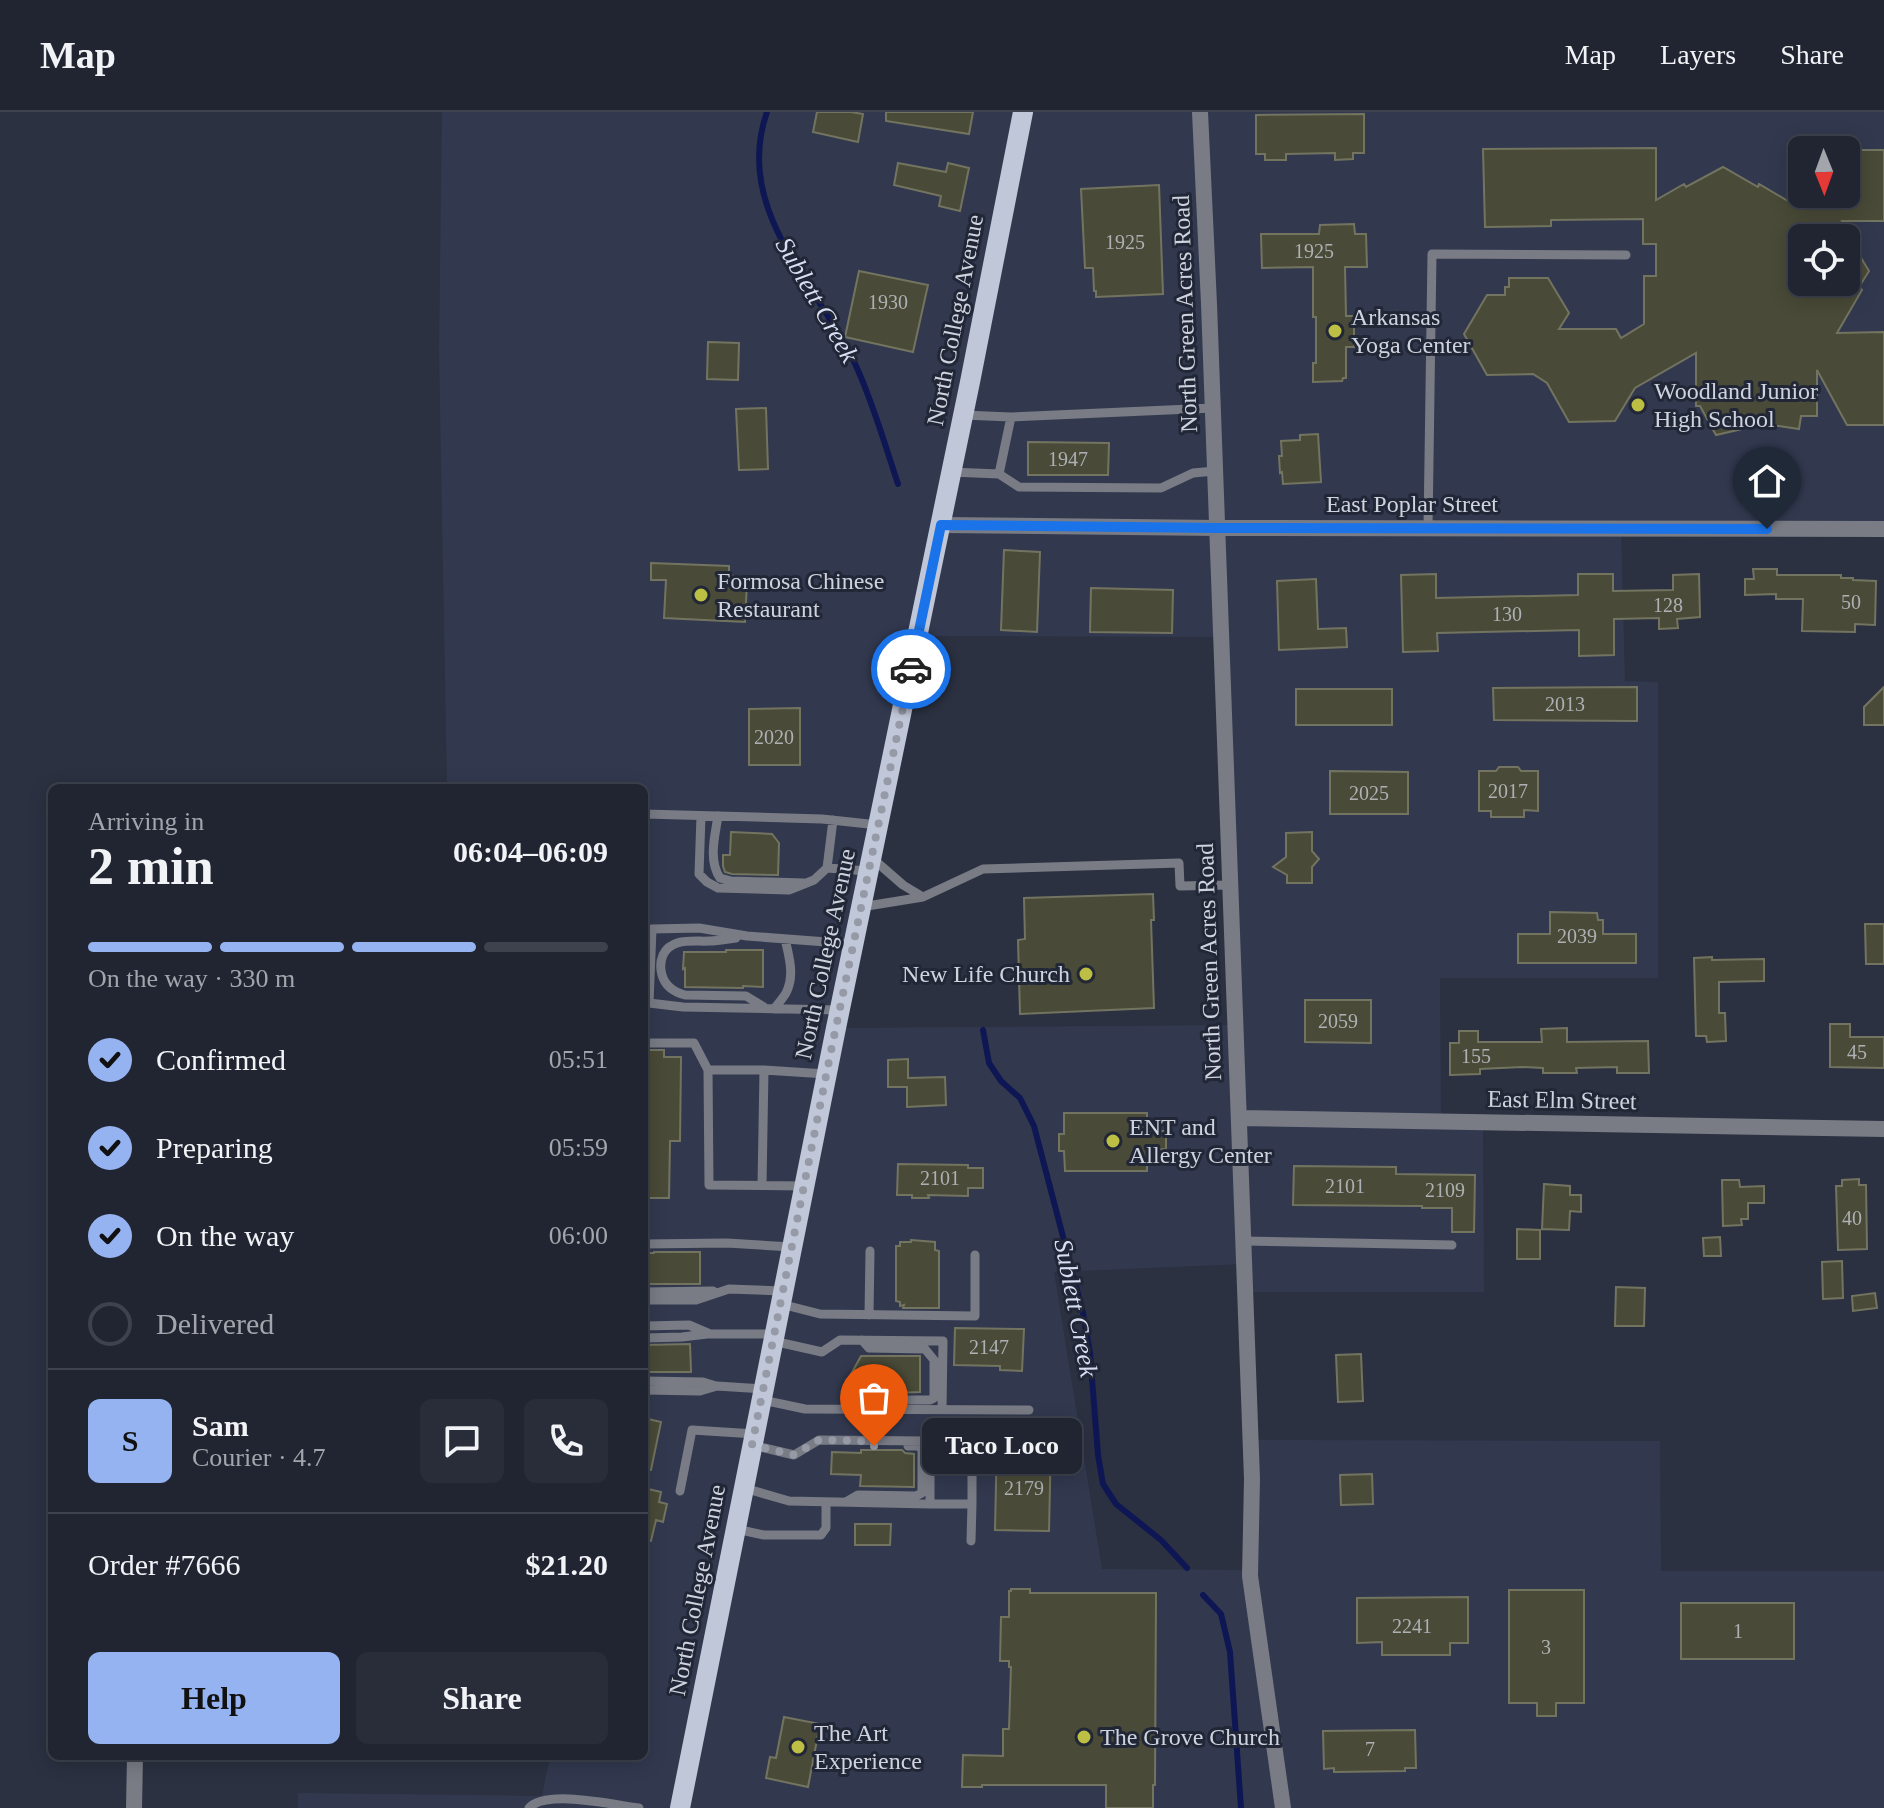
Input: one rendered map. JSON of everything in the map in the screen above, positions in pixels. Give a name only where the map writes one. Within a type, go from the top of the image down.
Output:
[{"type":"main road","name":"North College Avenue","points":[[680,1808],[1023,112]]},
{"type":"street","name":"North Green Acres Road","points":[[1200,112],[1244,1241],[1252,1490],[1250,1576],[1283,1808]]},
{"type":"street","name":"East Poplar Street","points":[[941,525],[1884,529]]},
{"type":"street","name":"East Elm Street","points":[[1239,1118],[1884,1129]]},
{"type":"street","points":[[134,1808],[135,1760]]},
{"type":"lane","points":[[1428,528],[1432,254],[1626,255]]},
{"type":"lane","points":[[963,415],[1011,417],[1213,408]]},
{"type":"lane","points":[[999,474],[1011,417]]},
{"type":"lane","points":[[951,472],[999,474],[1019,487],[1161,488],[1193,473],[1215,471]]},
{"type":"lane","points":[[648,814],[833,820],[878,825]]},
{"type":"lane","points":[[701,816],[699,874],[718,888],[789,890],[814,880],[827,868],[870,864],[923,897]]},
{"type":"lane","points":[[718,816],[713,856],[720,878],[806,884]]},
{"type":"lane","points":[[827,868],[833,820]]},
{"type":"lane","points":[[861,907],[923,897],[983,869],[1179,863],[1180,886],[1231,885]]},
{"type":"lane","points":[[648,978],[652,929],[699,928],[747,936],[853,944]]},
{"type":"lane","points":[[747,936],[672,944],[663,955],[661,971],[668,986],[676,992],[692,996],[746,996],[770,1009]]},
{"type":"lane","points":[[770,1009],[787,992],[789,983],[791,970],[785,939]]},
{"type":"lane","points":[[648,1002],[683,1007],[839,1010]]},
{"type":"lane","points":[[648,1043],[694,1043],[708,1070],[709,1185],[804,1186]]},
{"type":"lane","points":[[708,1070],[826,1074]]},
{"type":"lane","points":[[762,1185],[764,1070]]},
{"type":"lane","points":[[1244,1241],[1452,1245]]},
{"type":"lane","points":[[648,1244],[727,1243],[792,1247]]},
{"type":"lane","points":[[869,1315],[870,1251]]},
{"type":"lane","points":[[648,1292],[729,1289],[782,1297],[820,1314],[975,1316],[975,1255]]},
{"type":"lane","points":[[648,1300],[696,1300],[729,1289]]},
{"type":"lane","points":[[648,1326],[689,1325],[710,1334]]},
{"type":"lane","points":[[648,1338],[710,1334],[774,1337],[822,1352],[840,1340],[943,1341],[942,1409]]},
{"type":"lane","points":[[858,1410],[872,1400],[934,1398],[934,1360],[925,1349],[869,1348],[862,1340]]},
{"type":"lane","points":[[648,1381],[703,1382],[763,1394],[805,1409],[1029,1410]]},
{"type":"lane","points":[[648,1390],[700,1391],[717,1386]]},
{"type":"lane","points":[[680,1491],[692,1430],[754,1440],[794,1455],[819,1440],[927,1441],[930,1447],[930,1504]]},
{"type":"lane","points":[[971,1541],[972,1438]]},
{"type":"lane","points":[[846,1502],[858,1495],[916,1496],[922,1493],[922,1450],[919,1446],[874,1446],[867,1441]]},
{"type":"lane","points":[[744,1488],[789,1501],[972,1504]]},
{"type":"lane","points":[[736,1529],[764,1535],[821,1535],[826,1528],[826,1502]]},
{"type":"lane","points":[[529,1808],[535,1801],[553,1797],[639,1808]]},
{"type":"shaded area","points":[[442,112],[1884,112],[1884,529],[1621,529],[1625,681],[1658,682],[1658,978],[1440,978],[1441,1121],[1483,1122],[1484,1292],[1245,1292],[1244,1264],[1054,1272],[1102,1569],[1250,1570],[1250,1440],[1660,1441],[1661,1571],[1884,1571],[1884,1808],[298,1808],[298,1793],[542,1796],[549,1760],[648,1760],[648,784],[447,784],[439,351]],"holes":[[[918,636],[1221,637],[1235,1025],[836,1028]]]},
{"type":"building","points":[[817,112],[863,114],[858,142],[813,132]]},
{"type":"building","points":[[886,112],[973,112],[969,134],[886,121]]},
{"type":"building","points":[[1364,114],[1364,153],[1353,153],[1353,159],[1335,160],[1335,153],[1286,154],[1286,160],[1265,160],[1265,154],[1256,154],[1256,115]]},
{"type":"building","points":[[1656,148],[1656,200],[1723,167],[1788,201],[1788,208],[1860,208],[1860,150],[1884,150],[1884,221],[1788,224],[1788,296],[1859,296],[1837,333],[1884,332],[1884,425],[1847,425],[1817,370],[1817,416],[1801,416],[1799,429],[1755,426],[1716,435],[1700,406],[1696,406],[1696,353],[1635,388],[1615,421],[1569,422],[1547,383],[1533,374],[1487,375],[1464,334],[1487,295],[1505,295],[1509,278],[1548,278],[1569,313],[1559,329],[1616,329],[1621,338],[1644,324],[1644,276],[1656,276],[1656,244],[1643,244],[1643,219],[1551,220],[1551,226],[1485,227],[1483,149]]},
{"type":"building","points":[[898,163],[946,172],[948,163],[969,168],[960,211],[939,206],[941,196],[894,185]]},
{"type":"building","points":[[1159,185],[1163,294],[1096,297],[1093,268],[1085,268],[1081,189]]},
{"type":"building","points":[[1354,224],[1355,234],[1366,234],[1367,267],[1345,267],[1346,316],[1354,316],[1354,347],[1346,347],[1346,378],[1342,381],[1313,382],[1316,317],[1313,317],[1313,267],[1262,268],[1261,234],[1319,234],[1320,225]]},
{"type":"building","points":[[1860,256],[1869,271],[1860,285]]},
{"type":"building","points":[[859,271],[928,285],[913,352],[845,337]]},
{"type":"building","points":[[708,342],[739,343],[738,380],[707,379]]},
{"type":"building","points":[[766,408],[768,469],[739,470],[736,409]]},
{"type":"building","points":[[1318,434],[1321,482],[1283,484],[1279,456],[1282,456],[1281,441],[1300,440],[1300,435]]},
{"type":"building","points":[[1028,442],[1109,443],[1108,475],[1028,475]]},
{"type":"building","points":[[1004,550],[1040,552],[1037,632],[1001,630]]},
{"type":"building","name":"Formosa Chinese Restaurant","points":[[651,563],[729,566],[729,572],[740,583],[747,583],[745,622],[664,618],[666,580],[651,580]]},
{"type":"building","points":[[1753,569],[1777,569],[1777,575],[1841,575],[1841,578],[1876,581],[1875,625],[1855,624],[1855,632],[1802,631],[1803,599],[1776,599],[1776,594],[1745,595],[1745,579],[1754,579]]},
{"type":"building","points":[[1436,574],[1436,598],[1578,595],[1578,574],[1613,574],[1613,591],[1673,590],[1673,575],[1699,574],[1700,617],[1677,619],[1678,628],[1659,629],[1659,618],[1614,619],[1614,655],[1579,656],[1579,630],[1437,633],[1438,651],[1403,652],[1401,575]]},
{"type":"building","points":[[1316,579],[1318,629],[1346,628],[1347,647],[1279,650],[1277,581]]},
{"type":"building","points":[[1091,588],[1173,590],[1172,633],[1090,632]]},
{"type":"building","points":[[1637,687],[1637,721],[1494,720],[1493,688]]},
{"type":"building","points":[[1884,687],[1884,725],[1864,725],[1864,707]]},
{"type":"building","points":[[1296,689],[1392,689],[1392,725],[1296,725]]},
{"type":"building","points":[[800,708],[800,765],[749,765],[749,709]]},
{"type":"building","points":[[1499,767],[1538,771],[1538,811],[1524,810],[1524,817],[1491,817],[1491,811],[1479,811],[1479,771],[1496,771]]},
{"type":"building","points":[[1330,771],[1408,772],[1408,814],[1330,814]]},
{"type":"building","points":[[731,832],[772,834],[779,843],[778,875],[725,872],[723,855],[730,855]]},
{"type":"building","points":[[1312,832],[1312,851],[1319,859],[1312,867],[1312,883],[1287,883],[1287,875],[1273,867],[1286,857],[1286,833]]},
{"type":"building","name":"New Life Church","points":[[1153,894],[1154,1008],[1020,1014],[1018,940],[1025,939],[1024,898]]},
{"type":"building","points":[[1550,912],[1597,913],[1598,920],[1603,920],[1603,934],[1636,934],[1636,963],[1518,963],[1518,934],[1550,934]]},
{"type":"building","points":[[1865,924],[1884,924],[1884,964],[1866,964]]},
{"type":"building","points":[[763,950],[763,987],[685,987],[684,952]]},
{"type":"building","points":[[1712,957],[1712,960],[1764,959],[1764,981],[1719,982],[1719,1013],[1725,1013],[1726,1041],[1707,1042],[1706,1036],[1696,1036],[1694,958]]},
{"type":"building","points":[[1305,1000],[1371,1000],[1371,1043],[1305,1042]]},
{"type":"building","points":[[1830,1024],[1850,1024],[1850,1037],[1884,1037],[1884,1068],[1830,1067]]},
{"type":"building","points":[[1567,1028],[1567,1042],[1648,1041],[1649,1073],[1617,1073],[1617,1067],[1576,1068],[1577,1073],[1543,1073],[1543,1068],[1522,1067],[1480,1069],[1480,1074],[1450,1075],[1450,1043],[1459,1043],[1459,1031],[1478,1031],[1478,1042],[1542,1042],[1541,1029]]},
{"type":"building","points":[[648,1050],[664,1050],[664,1057],[681,1057],[680,1141],[670,1141],[669,1198],[648,1198]]},
{"type":"building","points":[[908,1059],[908,1078],[945,1077],[946,1105],[907,1107],[907,1087],[888,1087],[888,1060]]},
{"type":"building","name":"ENT and Allergy Center","points":[[1064,1113],[1147,1113],[1147,1131],[1166,1131],[1166,1149],[1147,1150],[1147,1171],[1065,1171],[1064,1151],[1059,1151],[1059,1134],[1064,1134]]},
{"type":"building","points":[[898,1164],[983,1168],[983,1188],[968,1188],[968,1196],[928,1195],[929,1198],[912,1198],[912,1195],[897,1195]]},
{"type":"building","points":[[1294,1166],[1396,1167],[1396,1174],[1475,1175],[1474,1232],[1452,1232],[1452,1208],[1293,1205]]},
{"type":"building","points":[[1859,1179],[1859,1185],[1866,1185],[1867,1249],[1838,1250],[1836,1186],[1842,1186],[1842,1180]]},
{"type":"building","points":[[1722,1180],[1739,1180],[1740,1187],[1764,1186],[1764,1203],[1748,1203],[1748,1219],[1741,1219],[1742,1225],[1723,1226]]},
{"type":"building","points":[[1544,1184],[1570,1186],[1570,1195],[1581,1195],[1581,1212],[1570,1211],[1569,1230],[1542,1229]]},
{"type":"building","points":[[1517,1229],[1540,1230],[1540,1259],[1517,1259]]},
{"type":"building","points":[[1720,1237],[1721,1256],[1704,1256],[1703,1238]]},
{"type":"building","points":[[911,1240],[935,1242],[935,1250],[939,1251],[939,1308],[903,1308],[904,1305],[900,1306],[900,1302],[896,1301],[896,1246]]},
{"type":"building","points":[[700,1252],[700,1284],[648,1284],[648,1253]]},
{"type":"building","points":[[1842,1261],[1843,1298],[1823,1299],[1822,1262]]},
{"type":"building","points":[[1616,1287],[1645,1288],[1644,1326],[1615,1326]]},
{"type":"building","points":[[1875,1293],[1877,1308],[1853,1311],[1852,1296]]},
{"type":"building","points":[[955,1328],[1024,1329],[1022,1371],[1000,1370],[1000,1366],[954,1365]]},
{"type":"building","points":[[690,1344],[691,1372],[648,1372],[648,1345]]},
{"type":"building","points":[[1361,1354],[1363,1401],[1338,1402],[1336,1355]]},
{"type":"building","points":[[861,1356],[920,1356],[920,1392],[859,1392],[850,1376]]},
{"type":"building","points":[[648,1419],[661,1422],[651,1470],[648,1470]]},
{"type":"building","points":[[997,1438],[1051,1439],[1049,1531],[995,1530]]},
{"type":"building","points":[[861,1450],[902,1450],[914,1454],[914,1487],[860,1486],[861,1475],[831,1474],[832,1452],[861,1453]]},
{"type":"building","points":[[1372,1474],[1373,1504],[1341,1505],[1340,1475]]},
{"type":"building","points":[[648,1489],[661,1492],[659,1502],[667,1504],[663,1522],[656,1520],[651,1541],[648,1541]]},
{"type":"building","points":[[855,1524],[891,1524],[890,1545],[855,1545]]},
{"type":"building","points":[[1011,1589],[1030,1589],[1030,1593],[1156,1593],[1153,1808],[1106,1808],[1106,1785],[962,1787],[963,1755],[1003,1756],[1003,1729],[1009,1729],[1011,1667],[1009,1661],[1000,1661],[1001,1617],[1009,1617]]},
{"type":"building","points":[[1509,1590],[1584,1590],[1584,1703],[1556,1703],[1556,1716],[1537,1716],[1537,1703],[1509,1703]]},
{"type":"building","points":[[1468,1597],[1468,1643],[1450,1643],[1450,1655],[1382,1655],[1382,1642],[1357,1643],[1357,1598]]},
{"type":"building","points":[[1681,1603],[1794,1603],[1794,1659],[1681,1659]]},
{"type":"building","name":"The Art Experience","points":[[784,1717],[820,1724],[808,1787],[766,1778],[770,1757],[776,1758]]},
{"type":"building","points":[[1415,1730],[1416,1768],[1405,1768],[1405,1771],[1334,1772],[1334,1768],[1324,1769],[1323,1731]]},
{"type":"waterway","name":"Sublett Creek","points":[[767,112],[759,148],[761,182],[770,215],[857,368],[898,484]]},
{"type":"waterway","name":"Sublett Creek","points":[[983,1030],[989,1063],[1001,1081],[1020,1098],[1034,1126],[1083,1313],[1103,1484],[1116,1504],[1161,1540],[1187,1568]]},
{"type":"waterway","name":"Sublett Creek","points":[[1203,1595],[1221,1614],[1230,1652],[1241,1808]]},
{"type":"way so far","points":[[874,1446],[867,1441],[819,1440],[794,1455],[752,1445],[911,669]]},
{"type":"place","name":"Arkansas Yoga Center","points":[[1335,331]]},
{"type":"place","name":"Woodland Junior High School","points":[[1638,405]]},
{"type":"place","name":"Formosa Chinese Restaurant","points":[[701,595]]},
{"type":"place","name":"New Life Church","points":[[1086,974]]},
{"type":"place","name":"ENT and Allergy Center","points":[[1113,1141]]},
{"type":"place","name":"Taco Loco","points":[[874,1446]]},
{"type":"place","name":"The Grove Church","points":[[1084,1737]]},
{"type":"place","name":"The Art Experience","points":[[798,1747]]},
{"type":"route","points":[[911,669],[941,525],[1767,529]]}]
